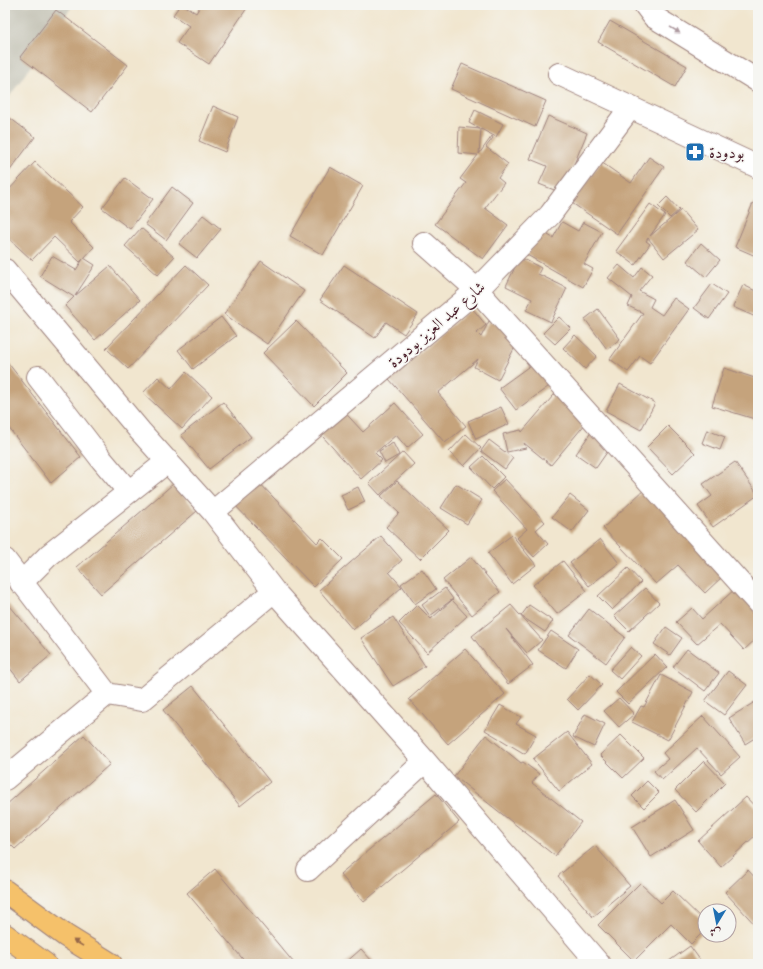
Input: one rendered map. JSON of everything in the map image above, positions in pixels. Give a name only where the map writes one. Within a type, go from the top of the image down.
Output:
[{"type":"highway","points":[[5,890],[66,936],[111,964]]},
{"type":"highway","points":[[5,936],[45,964]]},
{"type":"street","points":[[646,5],[654,17],[758,81]]},
{"type":"street","points":[[559,74],[758,167]]},
{"type":"street","name":"شارع عبد العزيز بودودة","points":[[213,512],[478,290],[550,216],[630,108]]},
{"type":"street","points":[[424,243],[478,290],[758,603]]},
{"type":"street","points":[[5,270],[140,430],[213,512],[274,591],[425,761],[599,964]]},
{"type":"street","points":[[38,377],[102,460],[129,492]]},
{"type":"street","points":[[21,583],[49,555],[168,461]]},
{"type":"street","points":[[5,560],[107,694],[142,700],[274,591]]},
{"type":"street","points":[[5,779],[107,694]]},
{"type":"street","points":[[308,870],[425,761]]},
{"type":"shaded area","points":[[5,5],[73,5],[5,103]]},
{"type":"building","points":[[180,5],[184,5],[196,13],[201,5],[242,5],[247,8],[209,64],[177,43],[189,26],[173,15]]},
{"type":"building","points":[[56,10],[128,65],[92,112],[20,57]]},
{"type":"building","points":[[610,21],[687,66],[675,87],[598,42]]},
{"type":"building","points":[[462,64],[546,101],[535,127],[451,89]]},
{"type":"building","points":[[213,106],[238,117],[225,152],[199,141]]},
{"type":"building","points":[[475,110],[503,124],[496,137],[481,129],[479,154],[492,136],[493,138],[486,147],[508,164],[498,178],[504,183],[485,208],[508,225],[483,259],[435,224],[466,183],[460,179],[478,155],[458,153],[459,127],[480,129],[469,123]]},
{"type":"building","points":[[6,115],[35,137],[5,177],[5,116]]},
{"type":"building","points":[[548,116],[587,133],[562,193],[539,184],[547,166],[530,159]]},
{"type":"building","points":[[649,157],[664,167],[617,234],[572,203],[601,162],[631,183]]},
{"type":"building","points":[[35,162],[83,207],[69,222],[94,247],[84,258],[95,265],[75,296],[110,266],[140,300],[95,340],[65,306],[74,297],[40,276],[52,256],[76,270],[83,259],[80,262],[54,237],[32,260],[5,235],[5,194]]},
{"type":"building","points":[[330,167],[363,186],[323,255],[290,236]]},
{"type":"building","points":[[125,178],[153,199],[130,229],[102,208]]},
{"type":"building","points":[[172,187],[193,203],[166,240],[145,224]]},
{"type":"building","points":[[667,197],[679,210],[670,218],[658,206]]},
{"type":"building","points":[[753,203],[758,205],[758,257],[735,247]]},
{"type":"building","points":[[650,204],[665,215],[650,236],[681,210],[698,230],[664,258],[648,238],[646,241],[650,244],[635,265],[616,251]]},
{"type":"building","points":[[203,215],[221,229],[197,258],[179,244]]},
{"type":"building","points":[[562,222],[578,231],[583,222],[602,232],[584,264],[593,269],[583,287],[527,255],[541,231],[553,238]]},
{"type":"building","points":[[141,228],[174,257],[158,275],[125,246]]},
{"type":"building","points":[[701,243],[720,260],[706,277],[687,261]]},
{"type":"building","points":[[520,257],[541,268],[538,274],[567,288],[551,322],[526,310],[532,299],[506,286]]},
{"type":"building","points":[[261,261],[304,291],[267,344],[224,314]]},
{"type":"building","points":[[186,265],[208,285],[128,369],[106,348]]},
{"type":"building","points":[[344,265],[418,314],[404,334],[386,322],[375,338],[320,300]]},
{"type":"building","points":[[619,265],[634,278],[642,267],[652,275],[639,291],[654,299],[650,307],[662,315],[674,298],[689,309],[650,363],[640,356],[628,372],[610,359],[643,313],[628,306],[632,297],[608,278]]},
{"type":"building","points":[[712,284],[727,294],[709,319],[694,308]]},
{"type":"building","points":[[743,285],[758,292],[758,318],[733,307]]},
{"type":"building","points":[[472,308],[486,325],[477,333],[481,337],[489,321],[520,337],[498,380],[474,367],[478,359],[438,393],[466,426],[445,443],[389,379]]},
{"type":"building","points":[[598,309],[620,339],[607,349],[585,319]]},
{"type":"building","points":[[221,317],[236,336],[193,369],[178,350]]},
{"type":"building","points":[[559,317],[571,328],[555,344],[543,333]]},
{"type":"building","points":[[296,321],[347,373],[314,406],[263,353]]},
{"type":"building","points":[[575,335],[597,356],[585,369],[563,348]]},
{"type":"building","points":[[542,357],[559,379],[516,410],[499,388]]},
{"type":"building","points":[[5,359],[81,457],[51,483],[5,423]]},
{"type":"building","points":[[724,368],[758,379],[758,420],[712,406]]},
{"type":"building","points":[[186,372],[212,396],[182,429],[143,393],[158,377],[171,389]]},
{"type":"building","points":[[620,384],[655,403],[641,430],[606,411]]},
{"type":"building","points":[[559,389],[572,401],[567,407],[586,423],[551,465],[524,443],[526,448],[507,452],[503,434],[521,430],[522,432]]},
{"type":"building","points":[[223,402],[251,437],[209,469],[181,435]]},
{"type":"building","points":[[395,403],[423,434],[407,448],[396,435],[375,453],[382,460],[361,479],[314,427],[338,405],[363,432]]},
{"type":"building","points":[[501,407],[509,424],[476,439],[468,421]]},
{"type":"building","points":[[668,426],[695,453],[673,474],[647,447]]},
{"type":"building","points":[[707,430],[725,437],[720,450],[702,443]]},
{"type":"building","points":[[592,431],[612,445],[596,468],[576,454]]},
{"type":"building","points":[[466,434],[481,448],[464,466],[449,452]]},
{"type":"building","points":[[489,440],[513,458],[505,469],[481,451]]},
{"type":"building","points":[[393,443],[399,455],[385,463],[379,451]]},
{"type":"building","points":[[403,452],[414,464],[380,495],[369,483]]},
{"type":"building","points":[[483,456],[504,477],[492,489],[471,467]]},
{"type":"building","points":[[735,462],[758,495],[713,527],[698,506],[712,496],[703,484]]},
{"type":"building","points":[[252,475],[317,543],[322,538],[343,559],[314,587],[228,498]]},
{"type":"building","points":[[505,479],[545,522],[536,530],[548,544],[534,557],[517,538],[527,529],[492,491]]},
{"type":"building","points":[[397,481],[449,530],[420,559],[386,527],[399,513],[381,496]]},
{"type":"building","points":[[173,484],[197,511],[101,594],[77,567]]},
{"type":"building","points":[[456,484],[482,500],[467,524],[441,508]]},
{"type":"building","points":[[358,487],[365,502],[348,510],[341,495]]},
{"type":"building","points":[[646,488],[724,575],[705,593],[678,565],[656,584],[603,528]]},
{"type":"building","points":[[570,495],[589,510],[572,532],[552,517]]},
{"type":"building","points":[[512,535],[536,565],[512,584],[488,553]]},
{"type":"building","points":[[381,536],[402,560],[389,572],[402,587],[353,630],[319,590]]},
{"type":"building","points":[[600,539],[619,563],[589,586],[570,563]]},
{"type":"building","points":[[471,557],[500,592],[472,615],[443,580]]},
{"type":"building","points":[[563,561],[587,591],[557,614],[533,585]]},
{"type":"building","points":[[628,568],[641,582],[612,610],[598,596]]},
{"type":"building","points":[[422,569],[436,589],[415,604],[401,584]]},
{"type":"building","points":[[445,588],[453,599],[430,616],[422,605]]},
{"type":"building","points":[[645,588],[659,603],[629,631],[614,616]]},
{"type":"building","points":[[736,588],[758,611],[758,637],[744,650],[720,624],[697,644],[676,622],[692,608],[702,619]]},
{"type":"building","points":[[5,600],[51,655],[20,681],[5,662]]},
{"type":"building","points":[[452,600],[467,616],[427,653],[399,623],[417,605],[431,619]]},
{"type":"building","points":[[511,605],[542,640],[527,653],[506,629],[533,665],[508,684],[472,636]]},
{"type":"building","points":[[529,605],[553,621],[545,632],[521,616]]},
{"type":"building","points":[[589,609],[625,637],[606,663],[569,635]]},
{"type":"building","points":[[393,617],[425,666],[393,686],[361,638]]},
{"type":"building","points":[[666,627],[682,638],[670,655],[654,644]]},
{"type":"building","points":[[551,631],[578,649],[566,668],[538,650]]},
{"type":"building","points":[[631,647],[641,656],[620,679],[610,670]]},
{"type":"building","points":[[465,649],[505,694],[448,744],[409,699]]},
{"type":"building","points":[[687,649],[719,673],[705,691],[673,667]]},
{"type":"building","points":[[655,654],[667,667],[628,704],[616,692]]},
{"type":"building","points":[[728,671],[747,685],[724,715],[705,701]]},
{"type":"building","points":[[590,674],[602,685],[578,710],[567,699]]},
{"type":"building","points":[[661,675],[693,692],[668,740],[632,722],[641,706],[644,707]]},
{"type":"building","points":[[193,686],[270,782],[240,806],[163,710]]},
{"type":"building","points":[[619,698],[634,714],[619,727],[604,711]]},
{"type":"building","points":[[758,700],[758,736],[745,744],[729,718]]},
{"type":"building","points":[[500,705],[521,717],[516,724],[536,735],[525,754],[485,730]]},
{"type":"building","points":[[585,714],[605,724],[594,747],[573,737]]},
{"type":"building","points":[[703,716],[740,757],[721,774],[697,748],[662,780],[654,771],[668,759],[663,753]]},
{"type":"building","points":[[567,732],[592,764],[559,791],[533,759]]},
{"type":"building","points":[[84,735],[110,764],[15,849],[5,839],[5,806]]},
{"type":"building","points":[[486,735],[521,763],[523,762],[539,774],[532,783],[581,822],[555,856],[454,776]]},
{"type":"building","points":[[621,735],[644,758],[623,778],[600,755]]},
{"type":"building","points":[[704,761],[725,783],[696,812],[675,790]]},
{"type":"building","points":[[647,781],[659,793],[644,808],[632,796]]},
{"type":"building","points":[[436,794],[459,822],[364,902],[340,874]]},
{"type":"building","points":[[746,797],[758,810],[758,833],[721,867],[698,841]]},
{"type":"building","points":[[675,800],[694,830],[651,857],[632,827]]},
{"type":"building","points":[[595,846],[630,886],[593,917],[558,876]]},
{"type":"building","points":[[215,869],[294,963],[247,964],[187,893]]},
{"type":"building","points":[[748,870],[758,881],[758,928],[737,905],[737,903],[735,903],[725,892]]},
{"type":"building","points":[[640,883],[661,903],[673,891],[697,914],[697,938],[691,944],[671,924],[634,961],[598,925]]},
{"type":"building","points":[[690,946],[703,964],[665,964]]},
{"type":"building","points":[[361,949],[375,964],[344,964]]},
{"type":"place","name":"بودودة","points":[[695,152]]}]
